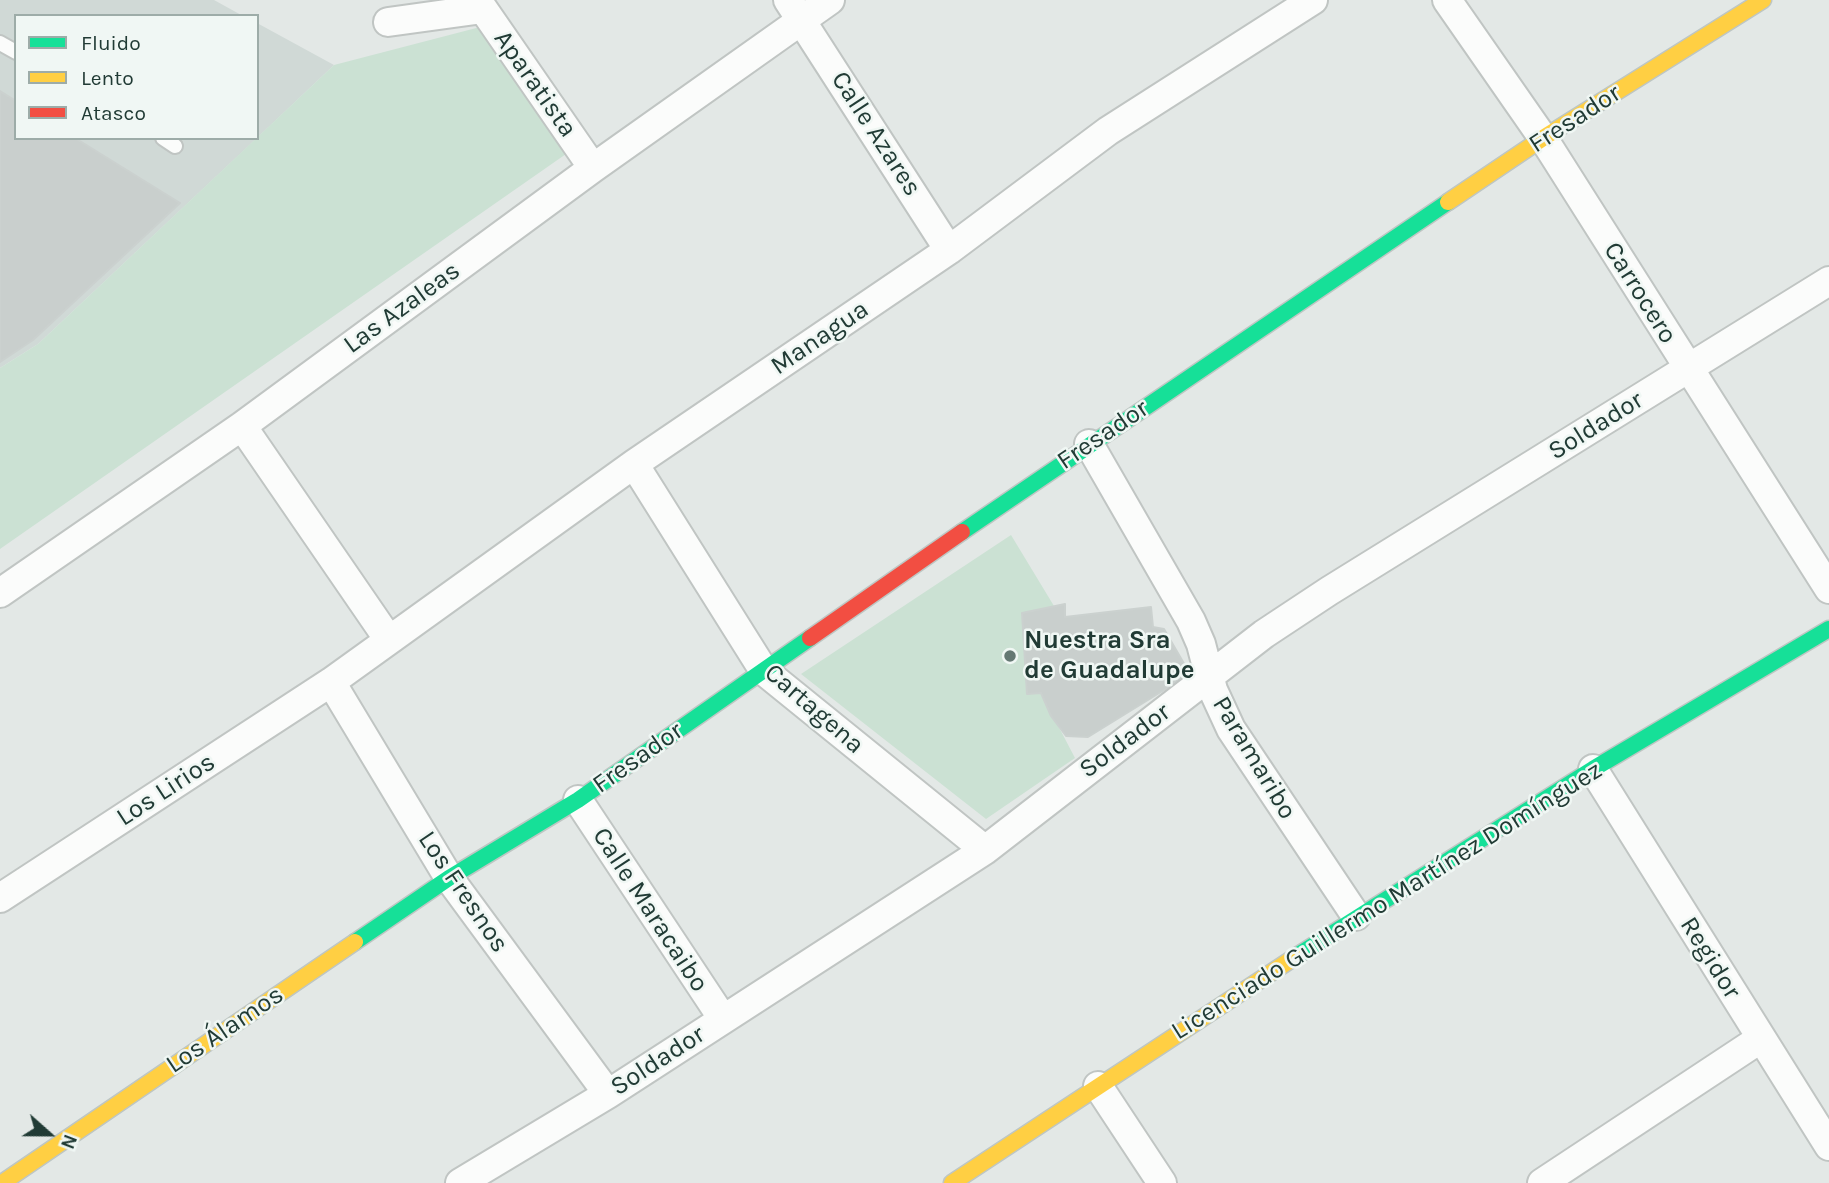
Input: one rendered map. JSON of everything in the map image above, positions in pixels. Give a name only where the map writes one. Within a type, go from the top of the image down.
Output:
[{"type":"street","name":"Las Azaleas","points":[[0,593],[242,426],[593,168],[795,10],[830,0]]},
{"type":"street","name":"Managua","points":[[331,682],[634,464],[949,250],[1108,131],[1313,0]]},
{"type":"street","name":"Carrocero","points":[[1447,0],[1543,138],[1829,589]]},
{"type":"street","name":"Fresador","points":[[449,878],[578,800],[1089,444],[1543,138],[1763,0]]},
{"type":"street","name":"Aparatista","points":[[388,22],[480,4],[593,168]]},
{"type":"street","name":"Calle Azares","points":[[795,10],[949,250]]},
{"type":"street","name":"Soldador","points":[[460,1183],[608,1094],[985,850],[1264,634],[1329,590],[1829,281]]},
{"type":"street","points":[[242,426],[389,640]]},
{"type":"street","name":"Paramaribo","points":[[1089,444],[1191,621],[1209,678],[1231,729],[1356,916]]},
{"type":"street","name":"Cartagena","points":[[634,464],[764,671],[985,850]]},
{"type":"street","name":"Licenciado Guillermo Martínez Domínguez","points":[[952,1183],[1356,916],[1593,769],[1829,629]]},
{"type":"street","name":"Los Fresnos","points":[[331,682],[449,878],[608,1094]]},
{"type":"street","name":"Los Lirios","points":[[0,898],[331,682]]},
{"type":"street","name":"Regidor","points":[[1593,769],[1760,1039],[1821,1114],[1829,1146]]},
{"type":"street","name":"Calle Maracaibo","points":[[578,800],[723,1019]]},
{"type":"street","name":"Los Álamos","points":[[2,1183],[449,878]]},
{"type":"street","points":[[1542,1183],[1760,1039]]},
{"type":"street","points":[[1098,1086],[1162,1183]]},
{"type":"shaded area","points":[[0,0],[214,0],[239,14],[14,14],[14,140],[255,140],[38,344],[0,368]]},
{"type":"shaded area","points":[[259,24],[334,65],[259,136]]},
{"type":"green space","points":[[484,26],[566,154],[0,549],[0,368],[38,344],[254,140],[259,140],[259,136],[334,65]]},
{"type":"green space","points":[[1011,535],[1054,606],[1022,614],[1027,694],[1041,693],[1075,758],[986,819],[801,674]]},
{"type":"building","points":[[0,91],[14,100],[14,140],[78,140],[180,203],[33,340],[0,362]]},
{"type":"building","points":[[1065,604],[1065,617],[1151,607],[1153,627],[1164,629],[1190,674],[1088,737],[1066,736],[1051,716],[1041,693],[1027,694],[1022,613]]},
{"type":"traffic: fast","points":[[962,532],[1448,202]]},
{"type":"traffic: fast","points":[[1295,957],[1593,769],[1829,629]]},
{"type":"traffic: fast","points":[[355,942],[449,878],[578,800],[810,638]]},
{"type":"traffic: slow","points":[[1448,202],[1543,138],[1763,0]]},
{"type":"traffic: slow","points":[[2,1183],[355,942]]},
{"type":"traffic: slow","points":[[952,1183],[1295,957]]},
{"type":"traffic: jam","points":[[810,638],[962,532]]},
{"type":"place","name":"Nuestra Sra de Guadalupe","points":[[1010,656]]}]
